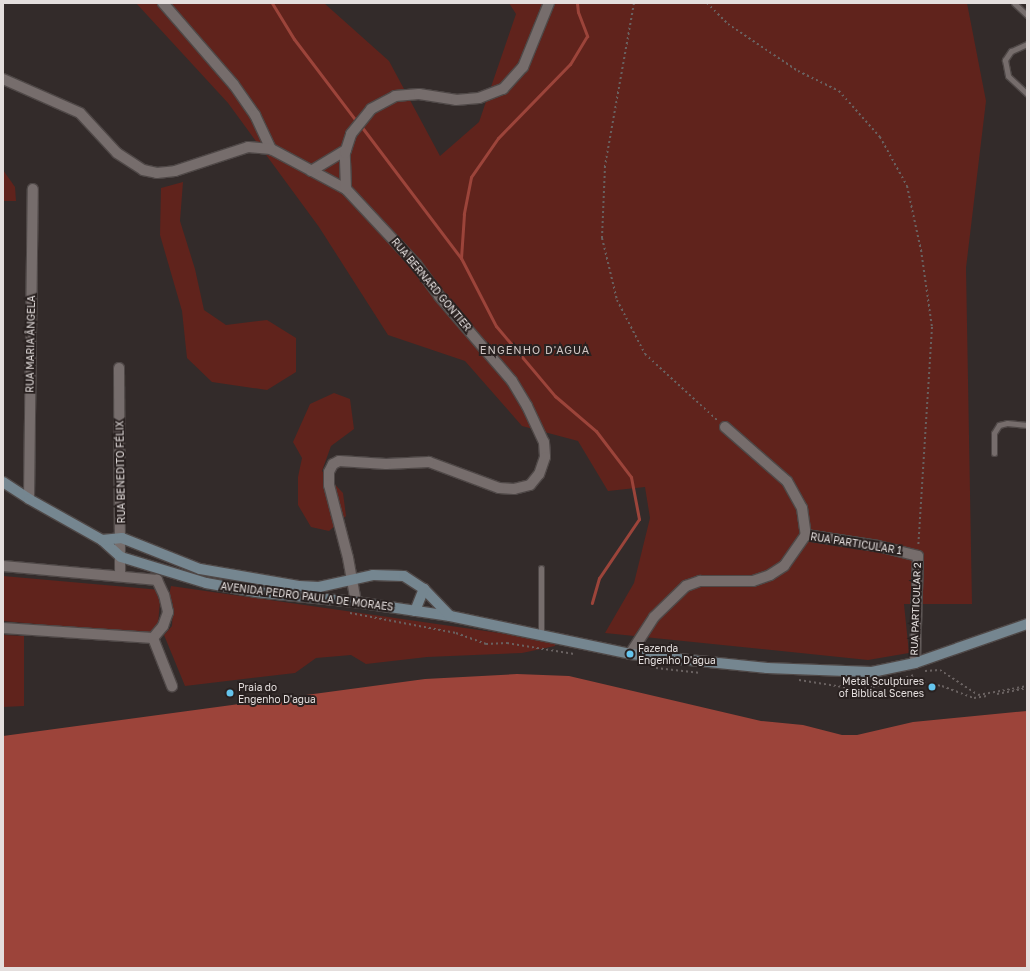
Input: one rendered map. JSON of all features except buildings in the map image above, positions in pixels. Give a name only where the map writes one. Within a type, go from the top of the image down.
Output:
[{"type":"main road","name":"AVENIDA PEDRO PAULA DE MORAES","points":[[3,482],[29,499],[102,540],[121,557],[165,572],[206,583],[256,592],[356,602],[450,616],[630,654],[826,672],[872,672],[915,663],[1027,624]]},
{"type":"main road","name":"AVENIDA PEDRO PAULA DE MORAES","points":[[102,540],[122,538],[200,569],[270,582],[319,588],[373,575],[393,574],[404,576],[424,589],[450,616]]},
{"type":"main road","points":[[415,611],[424,589]]},
{"type":"street","points":[[163,3],[234,85],[255,116],[271,149]]},
{"type":"street","points":[[346,189],[346,150],[358,122],[370,109],[395,96],[420,94],[456,100],[479,98],[503,89],[522,67],[549,3]]},
{"type":"street","points":[[3,79],[80,112],[117,154],[142,170],[157,173],[175,171],[248,147],[271,149]]},
{"type":"street","name":"RUA BERNARD GONTIER","points":[[271,149],[346,189],[416,264],[439,296],[512,381],[527,406],[544,442],[545,457],[539,474],[530,485],[514,489],[499,488],[429,462],[386,464],[339,461],[333,464],[329,472],[330,485],[353,580],[356,602]]},
{"type":"street","points":[[310,171],[346,150]]},
{"type":"street","name":"RUA MARIA ÂNGELA","points":[[29,499],[33,188]]},
{"type":"street","name":"RUA BENEDITO FÉLIX","points":[[119,368],[122,538],[120,576]]},
{"type":"street","points":[[725,427],[786,481],[802,508],[806,535]]},
{"type":"street","name":"RUA PARTICULAR 1","points":[[630,654],[654,617],[686,586],[700,581],[753,581],[770,575],[784,566],[797,552],[806,535],[878,546],[918,556]]},
{"type":"street","name":"RUA PARTICULAR 2","points":[[915,663],[918,556]]},
{"type":"street","points":[[3,566],[157,580]]},
{"type":"street","points":[[157,580],[165,572]]},
{"type":"street","points":[[153,638],[163,626],[168,612],[164,594],[157,580]]},
{"type":"street","points":[[3,628],[153,638]]},
{"type":"street","points":[[153,638],[172,686]]},
{"type":"lane","points":[[1014,3],[1027,14]]},
{"type":"lane","points":[[1027,44],[1011,51],[1005,60],[1008,76],[1027,94]]},
{"type":"lane","points":[[994,453],[994,433],[999,425],[1012,423],[1027,426]]},
{"type":"lane","points":[[540,568],[541,636]]},
{"type":"path","points":[[634,3],[605,166],[602,238],[617,300],[645,354],[725,427]]},
{"type":"path","points":[[707,3],[728,24],[798,71],[839,91],[880,136],[907,186],[921,250],[932,327],[918,556]]},
{"type":"path","points":[[891,669],[897,676],[942,686],[974,698],[1027,688]]},
{"type":"shaded area","points":[[136,3],[324,3],[389,61],[440,156],[479,122],[516,14],[509,3],[967,3],[986,101],[966,268],[972,604],[904,604],[909,653],[868,660],[605,633],[634,583],[650,518],[645,487],[608,491],[578,441],[522,426],[465,361],[388,335],[319,227],[228,103]]},
{"type":"shaded area","points":[[3,170],[15,187],[16,201],[3,201]]},
{"type":"shaded area","points":[[183,182],[180,221],[195,269],[204,310],[226,325],[267,320],[296,338],[296,372],[267,390],[212,382],[187,358],[182,311],[160,235],[161,188]]},
{"type":"shaded area","points":[[334,393],[350,399],[354,429],[331,446],[322,471],[343,493],[346,516],[329,531],[311,527],[298,505],[298,477],[302,458],[293,442],[310,404]]},
{"type":"shaded area","points":[[3,576],[161,590],[157,635],[3,621]]},
{"type":"shaded area","points":[[171,586],[556,641],[555,646],[522,653],[427,657],[366,664],[351,655],[316,658],[295,673],[185,686],[164,635],[172,626],[173,604],[169,595]]},
{"type":"shaded area","points":[[3,635],[24,636],[24,706],[3,707]]},
{"type":"shaded area","points":[[517,674],[569,676],[761,721],[803,725],[842,735],[857,735],[913,722],[1027,711],[1027,968],[3,968],[3,736],[425,679]]},
{"type":"waterway","points":[[272,3],[294,39],[357,122]]},
{"type":"waterway","points":[[577,3],[578,12],[587,36],[570,64],[498,138],[471,177],[464,214],[461,258],[496,326],[555,396],[596,431],[631,477],[639,519],[599,578],[592,603]]},
{"type":"waterway","points":[[361,126],[461,258]]},
{"type":"place","name":"Fazenda Engenho D'agua","points":[[630,654]]},
{"type":"place","name":"Metal Sculptures of Biblical Scenes","points":[[932,687]]},
{"type":"place","name":"Praia do Engenho D'agua","points":[[230,693]]},
{"type":"district","name":"ENGENHO D'AGUA","points":[[535,350]]}]
